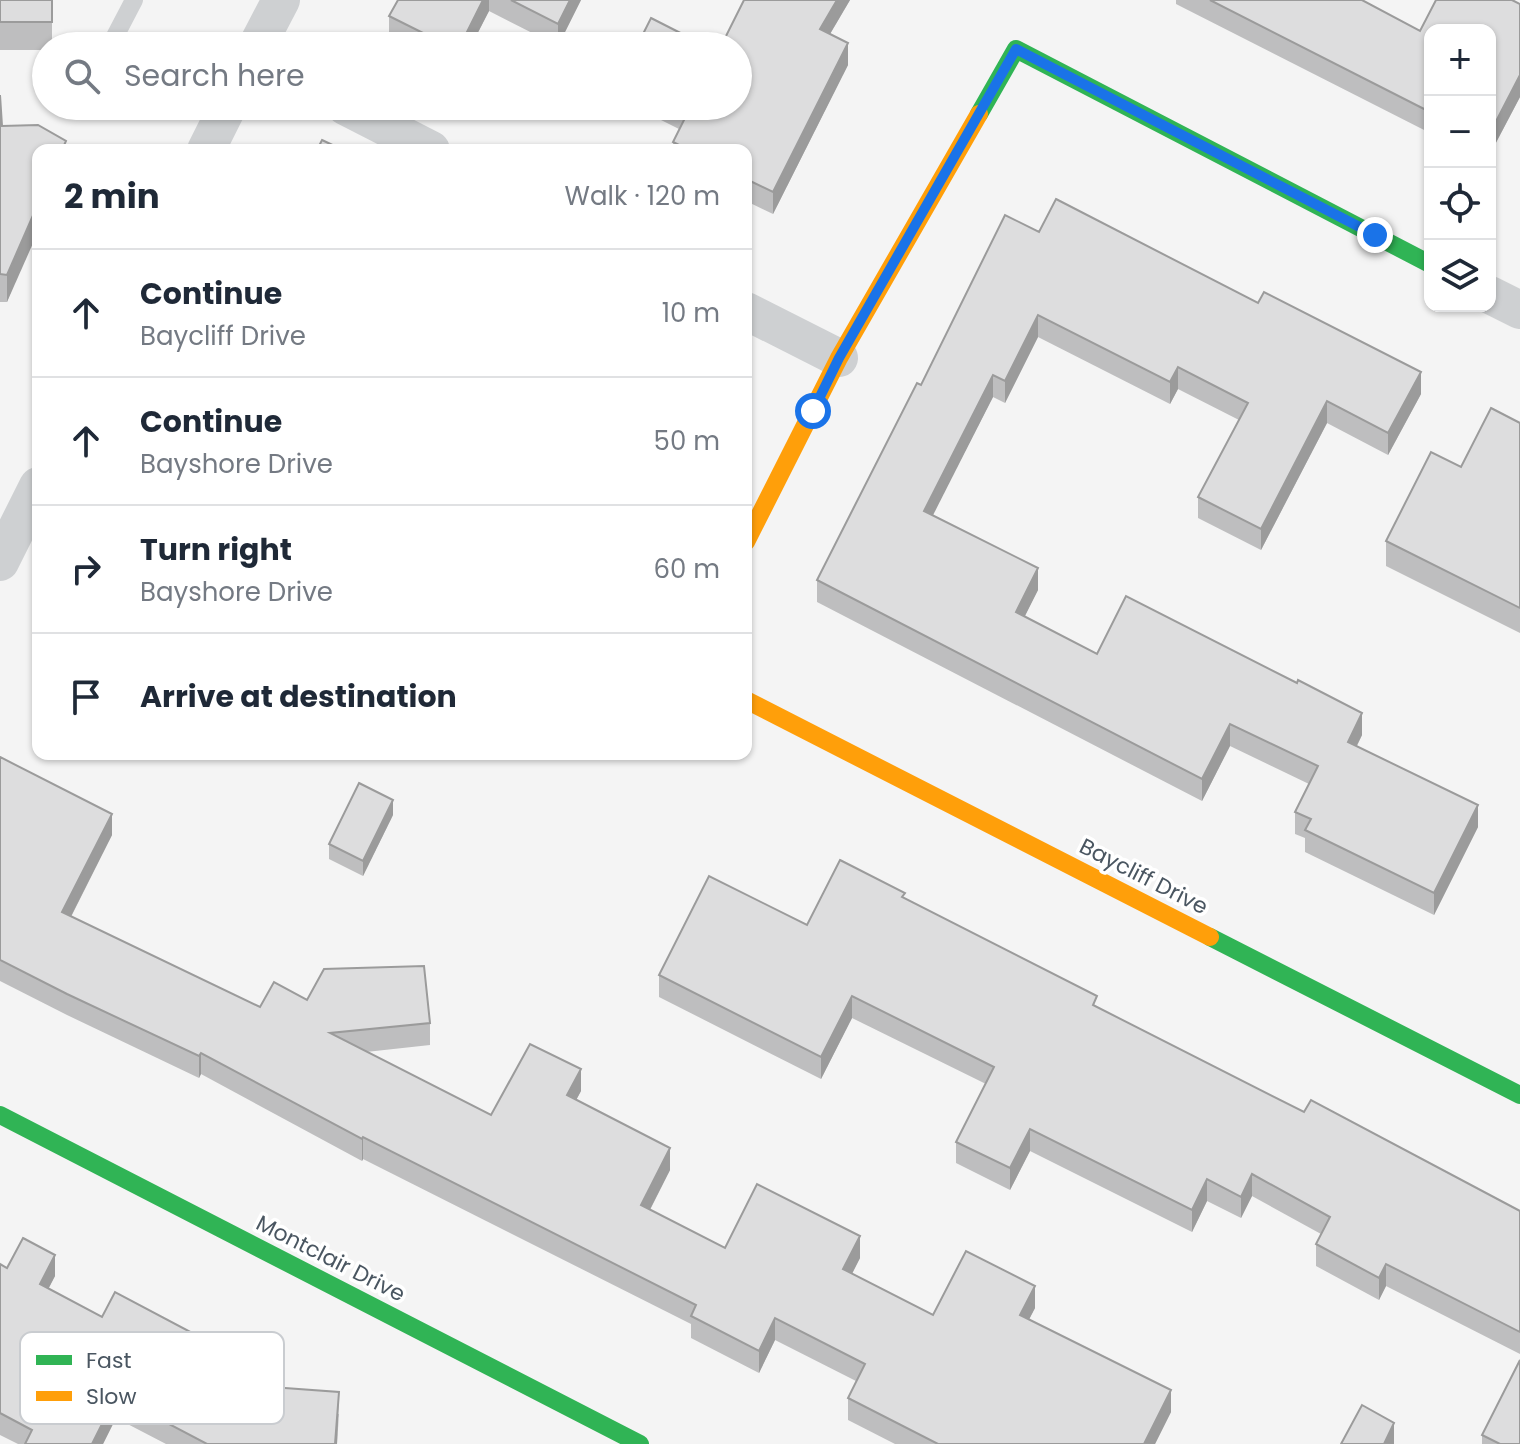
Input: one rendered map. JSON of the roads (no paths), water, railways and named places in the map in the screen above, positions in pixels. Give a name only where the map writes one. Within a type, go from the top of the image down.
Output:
[{"type":"street","points":[[264,32],[281,0]]},
{"type":"street","points":[[752,530],[839,358],[1016,49],[1424,261]]},
{"type":"street","points":[[209,144],[219,120]]},
{"type":"street","points":[[372,120],[419,144]]},
{"type":"street","points":[[1496,298],[1520,310]]},
{"type":"street","points":[[752,314],[839,358]]},
{"type":"street","points":[[0,562],[32,498]]},
{"type":"street","name":"Baycliff Drive","points":[[752,703],[1520,1095]]},
{"type":"street","name":"Montclair Drive","points":[[0,1115],[640,1444]]},
{"type":"lane","points":[[117,32],[134,0]]}]
